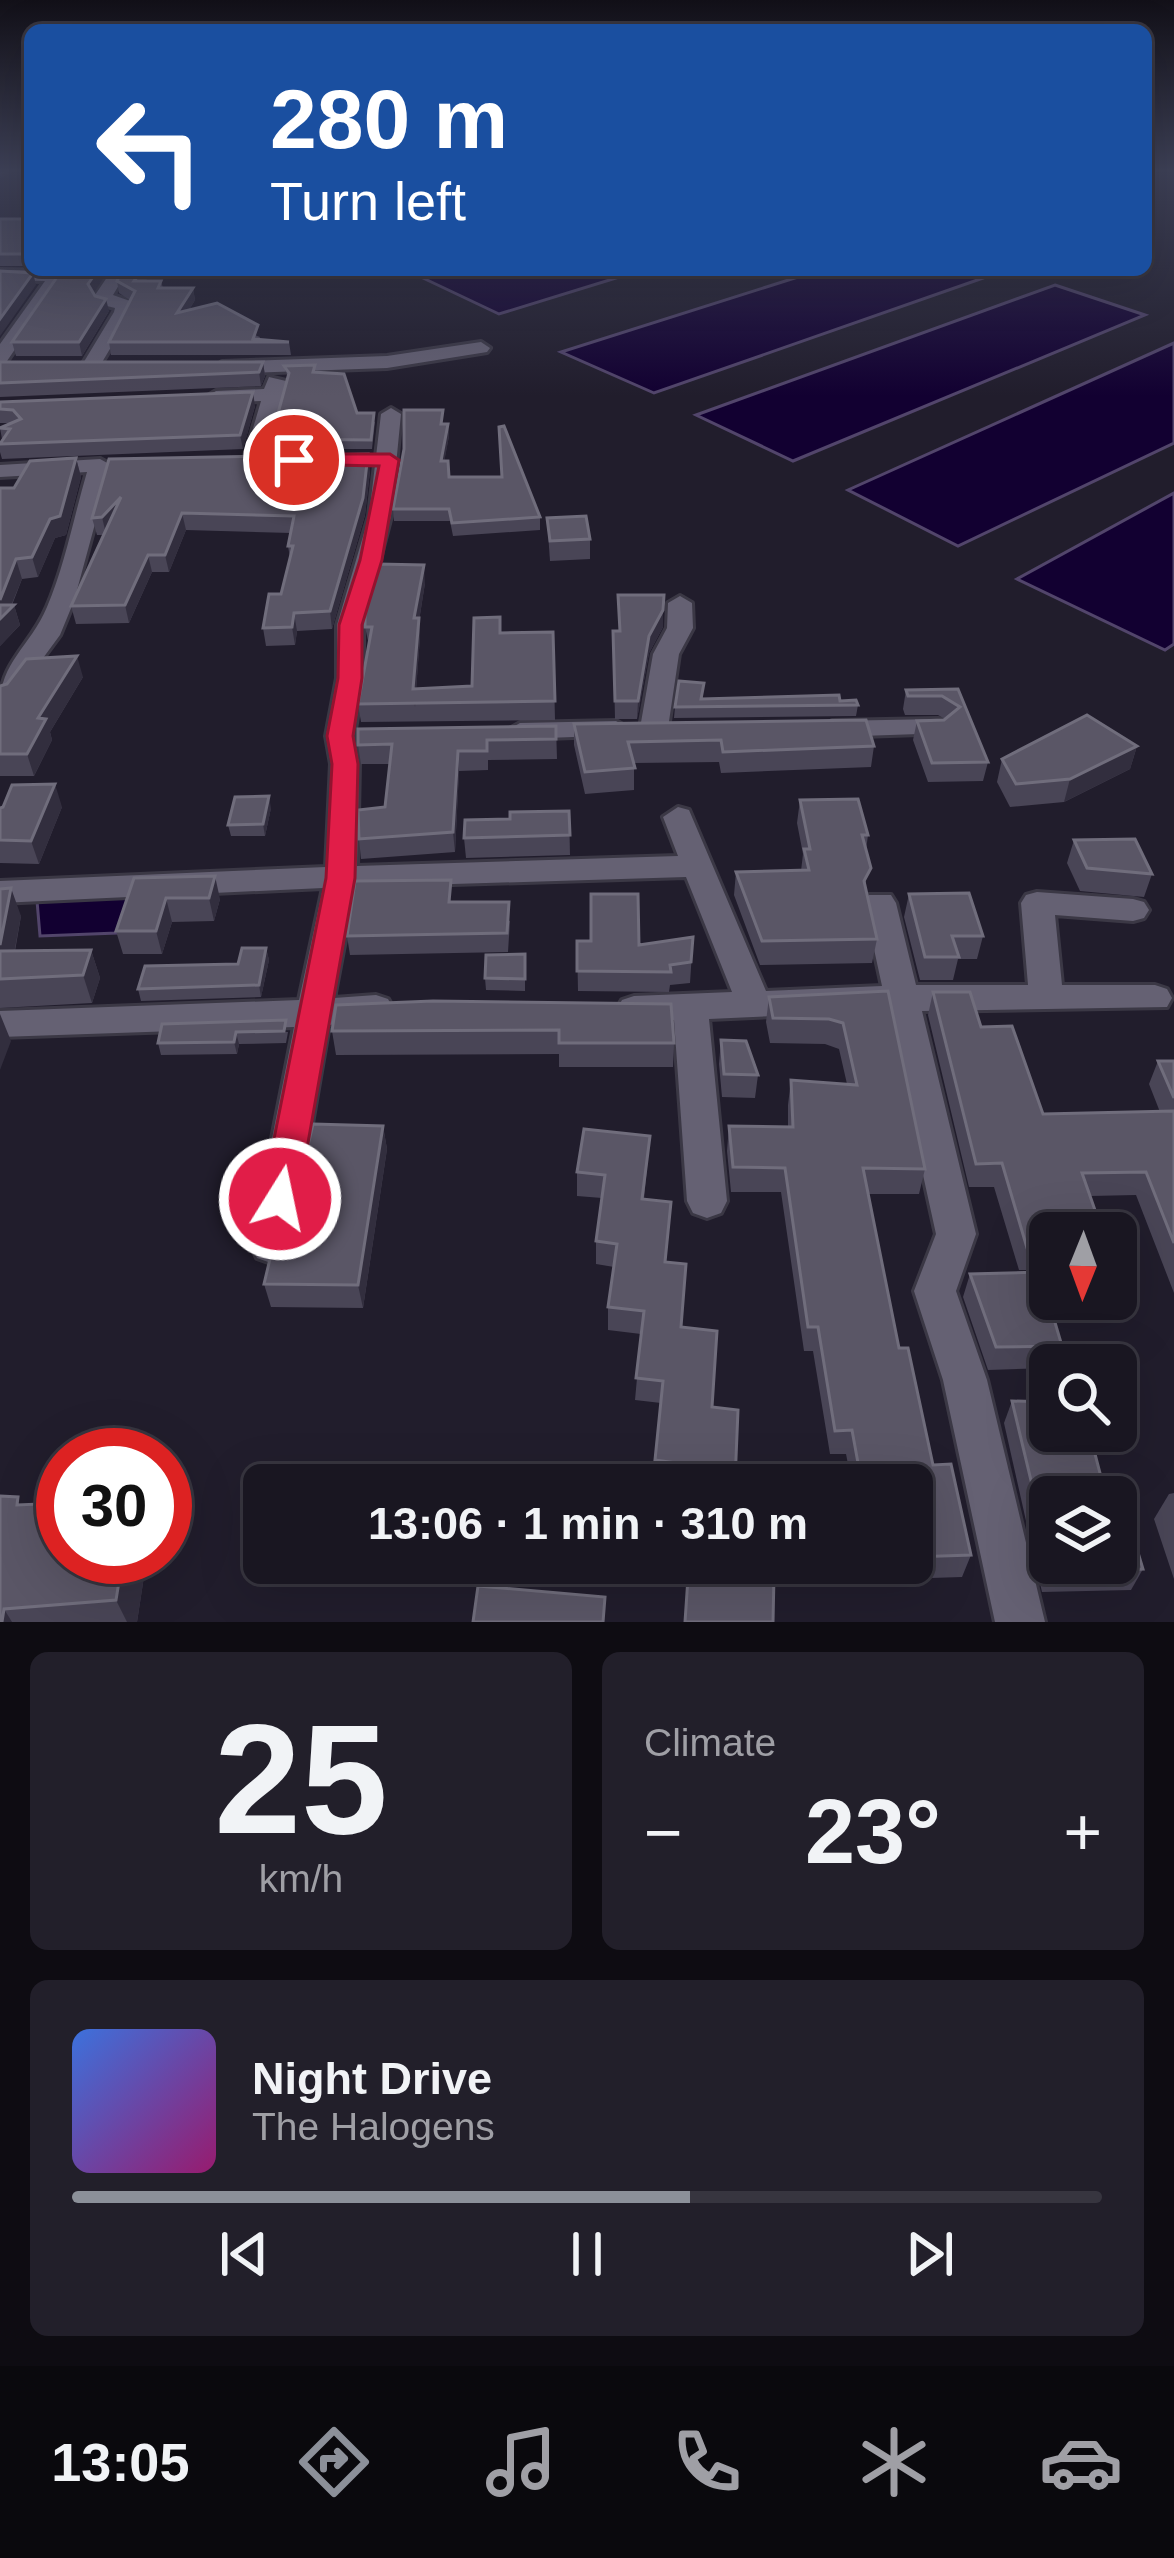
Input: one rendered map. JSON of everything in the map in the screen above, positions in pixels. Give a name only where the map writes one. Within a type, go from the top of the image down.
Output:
[{"type":"street","points":[[6,363],[52,276]]},
{"type":"street","points":[[116,276],[104,296],[124,305],[123,312],[81,365],[118,368]]},
{"type":"street","points":[[195,369],[387,362],[481,348]]},
{"type":"street","points":[[279,364],[273,395],[246,459],[314,460]]},
{"type":"street","points":[[194,397],[273,395]]},
{"type":"street","points":[[272,1245],[341,878],[345,764],[351,736],[350,625],[371,560],[380,460],[391,414]]},
{"type":"street","points":[[0,471],[110,464],[46,635],[0,697]]},
{"type":"street","points":[[495,732],[664,728],[666,655],[680,628],[680,603]]},
{"type":"street","points":[[0,656],[29,657]]},
{"type":"street","points":[[801,729],[938,727]]},
{"type":"street","points":[[678,817],[753,1002]]},
{"type":"street","points":[[0,892],[696,866]]},
{"type":"street","points":[[880,903],[898,998],[956,1234],[935,1291],[965,1381],[1020,1622]]},
{"type":"street","points":[[1046,997],[1037,903],[1133,910]]},
{"type":"street","points":[[604,1009],[691,1010],[753,1002],[898,998],[1155,998]]},
{"type":"street","points":[[0,1024],[414,1007]]},
{"type":"street","points":[[691,1010],[707,1201]]},
{"type":"shaded area","points":[[419,276],[622,276],[499,314]]},
{"type":"shaded area","points":[[801,276],[989,276],[654,393],[561,352]]},
{"type":"shaded area","points":[[1055,285],[1145,315],[793,461],[696,415]]},
{"type":"shaded area","points":[[1174,343],[1174,443],[958,546],[848,490]]},
{"type":"shaded area","points":[[1174,493],[1174,644],[1165,650],[1017,579]]},
{"type":"shaded area","points":[[130,894],[117,933],[40,936],[37,901]]},
{"type":"building","points":[[0,245],[24,245],[24,254],[0,254]]},
{"type":"building","points":[[0,271],[31,276],[0,319]]},
{"type":"building","points":[[58,276],[94,276],[88,284],[95,296],[106,299],[79,342],[12,342]]},
{"type":"building","points":[[119,276],[138,276],[134,281],[161,281],[158,288],[193,288],[177,313],[217,303],[258,325],[253,339],[289,342],[109,342],[135,291],[117,281]]},
{"type":"building","points":[[0,362],[263,362],[259,372],[0,383]]},
{"type":"building","points":[[315,365],[313,372],[344,374],[357,413],[374,413],[371,440],[271,439],[289,373],[284,366]]},
{"type":"building","points":[[253,392],[240,435],[0,444],[10,429],[0,428],[21,419],[13,410],[0,409],[0,402]]},
{"type":"building","points":[[404,410],[443,410],[441,424],[448,424],[441,461],[448,461],[449,477],[502,477],[499,427],[504,426],[540,517],[452,523],[449,509],[393,509],[404,449]]},
{"type":"building","points":[[368,454],[363,498],[330,611],[294,613],[292,627],[263,628],[269,594],[281,594],[293,546],[288,546],[294,516],[182,513],[165,555],[148,555],[125,605],[71,606],[121,497],[102,517],[92,518],[109,459]]},
{"type":"building","points":[[76,458],[60,516],[50,519],[32,557],[16,559],[0,600],[0,488],[14,488],[30,461]]},
{"type":"building","points":[[586,516],[590,539],[550,541],[547,518]]},
{"type":"building","points":[[377,564],[424,565],[414,618],[419,618],[413,689],[472,686],[474,618],[500,617],[500,633],[553,632],[555,701],[358,704],[372,627],[365,627],[365,607]]},
{"type":"building","points":[[618,595],[664,595],[663,610],[649,636],[638,701],[615,701],[613,631],[620,631]]},
{"type":"building","points":[[0,605],[14,605],[0,619]]},
{"type":"building","points":[[77,656],[38,718],[46,719],[27,754],[0,754],[0,686],[7,684],[26,659]]},
{"type":"building","points":[[679,681],[704,683],[701,699],[839,695],[840,701],[856,700],[858,705],[675,707]]},
{"type":"building","points":[[958,689],[988,762],[932,763],[917,721],[944,720],[960,707],[942,696],[908,696],[906,690]]},
{"type":"building","points":[[1087,715],[1137,746],[1070,779],[1016,784],[1002,759]]},
{"type":"building","points":[[866,720],[874,746],[723,752],[721,740],[628,742],[635,768],[585,772],[574,724]]},
{"type":"building","points":[[556,726],[556,739],[487,740],[487,751],[458,751],[453,832],[359,839],[358,810],[385,807],[392,744],[358,745],[358,729]]},
{"type":"building","points":[[55,784],[31,841],[0,840],[0,808],[12,785]]},
{"type":"building","points":[[269,796],[263,824],[228,825],[235,797]]},
{"type":"building","points":[[858,799],[871,868],[864,881],[877,939],[762,941],[736,872],[809,870],[804,849],[810,849],[800,800]]},
{"type":"building","points":[[569,811],[570,835],[464,838],[465,820],[510,819],[510,812]]},
{"type":"building","points":[[1135,839],[1152,874],[1087,868],[1074,840]]},
{"type":"building","points":[[215,876],[209,898],[166,898],[156,931],[116,931],[134,878]]},
{"type":"building","points":[[451,880],[449,902],[509,902],[507,933],[347,936],[355,881]]},
{"type":"building","points":[[11,888],[0,945],[0,889]]},
{"type":"building","points":[[969,893],[983,936],[952,936],[959,957],[925,957],[909,894]]},
{"type":"building","points":[[591,894],[638,894],[639,945],[693,937],[691,962],[670,965],[671,972],[577,971],[577,941],[591,941]]},
{"type":"building","points":[[242,948],[266,948],[259,985],[138,989],[145,966],[238,964]]},
{"type":"building","points":[[91,950],[83,975],[0,979],[0,951]]},
{"type":"building","points":[[525,954],[525,979],[485,978],[486,955]]},
{"type":"building","points":[[888,991],[925,1169],[863,1168],[899,1348],[908,1348],[933,1464],[858,1464],[852,1430],[835,1431],[818,1327],[808,1327],[785,1168],[733,1167],[729,1126],[793,1127],[791,1080],[857,1085],[843,1023],[773,1018],[769,997]]},
{"type":"building","points":[[933,992],[970,992],[981,1027],[1012,1026],[1043,1114],[1174,1111],[1174,1243],[1146,1172],[1082,1173],[1096,1212],[1029,1212],[1027,1248],[1002,1163],[976,1164]]},
{"type":"building","points":[[433,1001],[671,1004],[674,1043],[559,1043],[559,1030],[332,1031],[336,1005]]},
{"type":"building","points":[[286,1020],[284,1031],[236,1032],[234,1042],[158,1043],[162,1024]]},
{"type":"building","points":[[721,1040],[746,1041],[758,1075],[724,1074]]},
{"type":"building","points":[[1158,1061],[1174,1061],[1174,1098]]},
{"type":"building","points":[[313,1124],[383,1126],[358,1285],[264,1284],[274,1242],[284,1237],[290,1223]]},
{"type":"building","points":[[584,1129],[650,1136],[642,1199],[671,1202],[665,1262],[686,1264],[681,1327],[717,1331],[712,1407],[738,1410],[736,1464],[655,1460],[663,1381],[636,1378],[644,1311],[608,1307],[617,1244],[596,1241],[605,1175],[577,1172]]},
{"type":"building","points":[[1029,1272],[1029,1320],[1054,1320],[1061,1344],[996,1347],[970,1274]]},
{"type":"building","points":[[1012,1401],[1029,1401],[1029,1452],[1094,1452],[1101,1476],[1030,1476]]},
{"type":"building","points":[[951,1464],[971,1555],[933,1556],[933,1465]]},
{"type":"building","points":[[0,1496],[18,1497],[17,1505],[36,1504],[36,1584],[119,1584],[116,1600],[4,1609],[0,1622]]},
{"type":"building","points":[[688,1584],[774,1584],[773,1622],[685,1622]]},
{"type":"building","points":[[478,1586],[605,1597],[603,1622],[473,1622]]},
{"type":"route","points":[[280,1199],[341,878],[345,764],[340,736],[350,678],[350,625],[371,560],[390,460],[294,460]]}]
